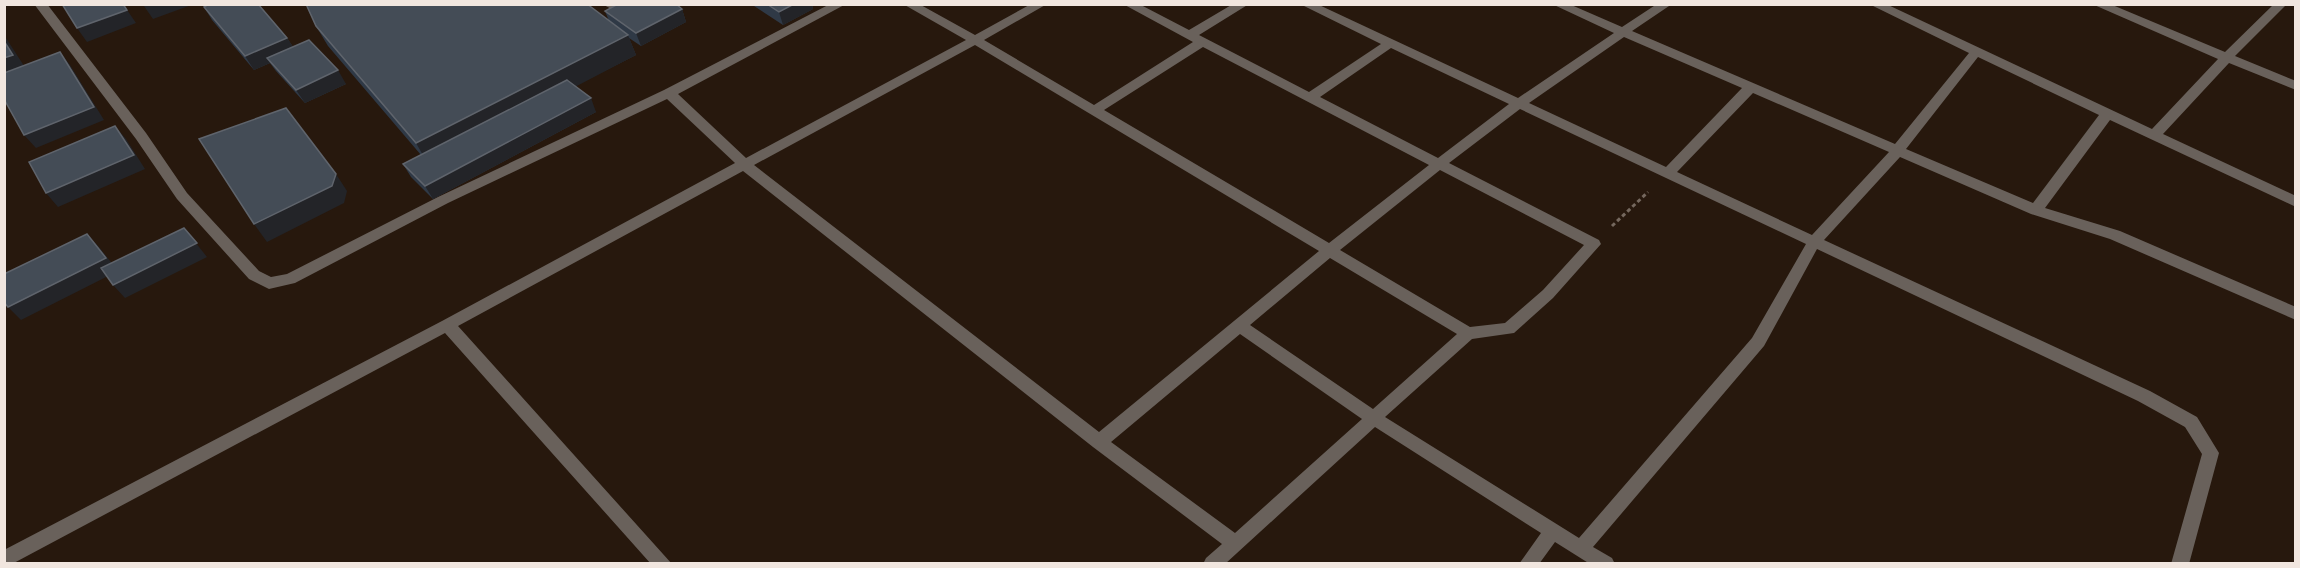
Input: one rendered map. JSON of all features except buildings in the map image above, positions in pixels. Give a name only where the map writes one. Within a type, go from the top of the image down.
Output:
[{"type":"street","points":[[40,4],[141,136],[182,196],[254,275],[269,283],[290,279],[443,200],[669,93],[840,4]]},
{"type":"street","points":[[608,4],[616,8],[628,4]]},
{"type":"street","points":[[909,4],[976,40],[1095,110],[1468,333]]},
{"type":"street","points":[[4,559],[447,325],[1041,4]]},
{"type":"street","points":[[1129,4],[1594,244],[1548,294],[1509,329],[1468,333],[1212,564]]},
{"type":"street","points":[[1190,35],[1244,4]]},
{"type":"street","points":[[1306,4],[2144,396],[2192,422],[2211,453],[2180,564]]},
{"type":"street","points":[[1558,4],[2036,210],[2115,235],[2295,314]]},
{"type":"street","points":[[1099,442],[1438,162],[1623,31],[1666,4]]},
{"type":"street","points":[[1875,4],[2295,202]]},
{"type":"street","points":[[2098,4],[2295,86]]},
{"type":"street","points":[[2153,136],[2226,58],[2281,4]]},
{"type":"street","points":[[1095,110],[1202,42]]},
{"type":"street","points":[[1310,98],[1389,44]]},
{"type":"street","points":[[1582,547],[1758,342],[1814,242],[1898,150],[1976,52]]},
{"type":"street","points":[[1668,173],[1751,87]]},
{"type":"street","points":[[669,93],[745,165],[1099,442],[1235,543]]},
{"type":"street","points":[[2036,210],[2107,114]]},
{"type":"street","points":[[447,325],[663,564]]},
{"type":"street","points":[[1240,326],[1373,418],[1606,564]]},
{"type":"street","points":[[1528,564],[1553,531]]},
{"type":"path","points":[[1594,244],[1668,173]]}]
